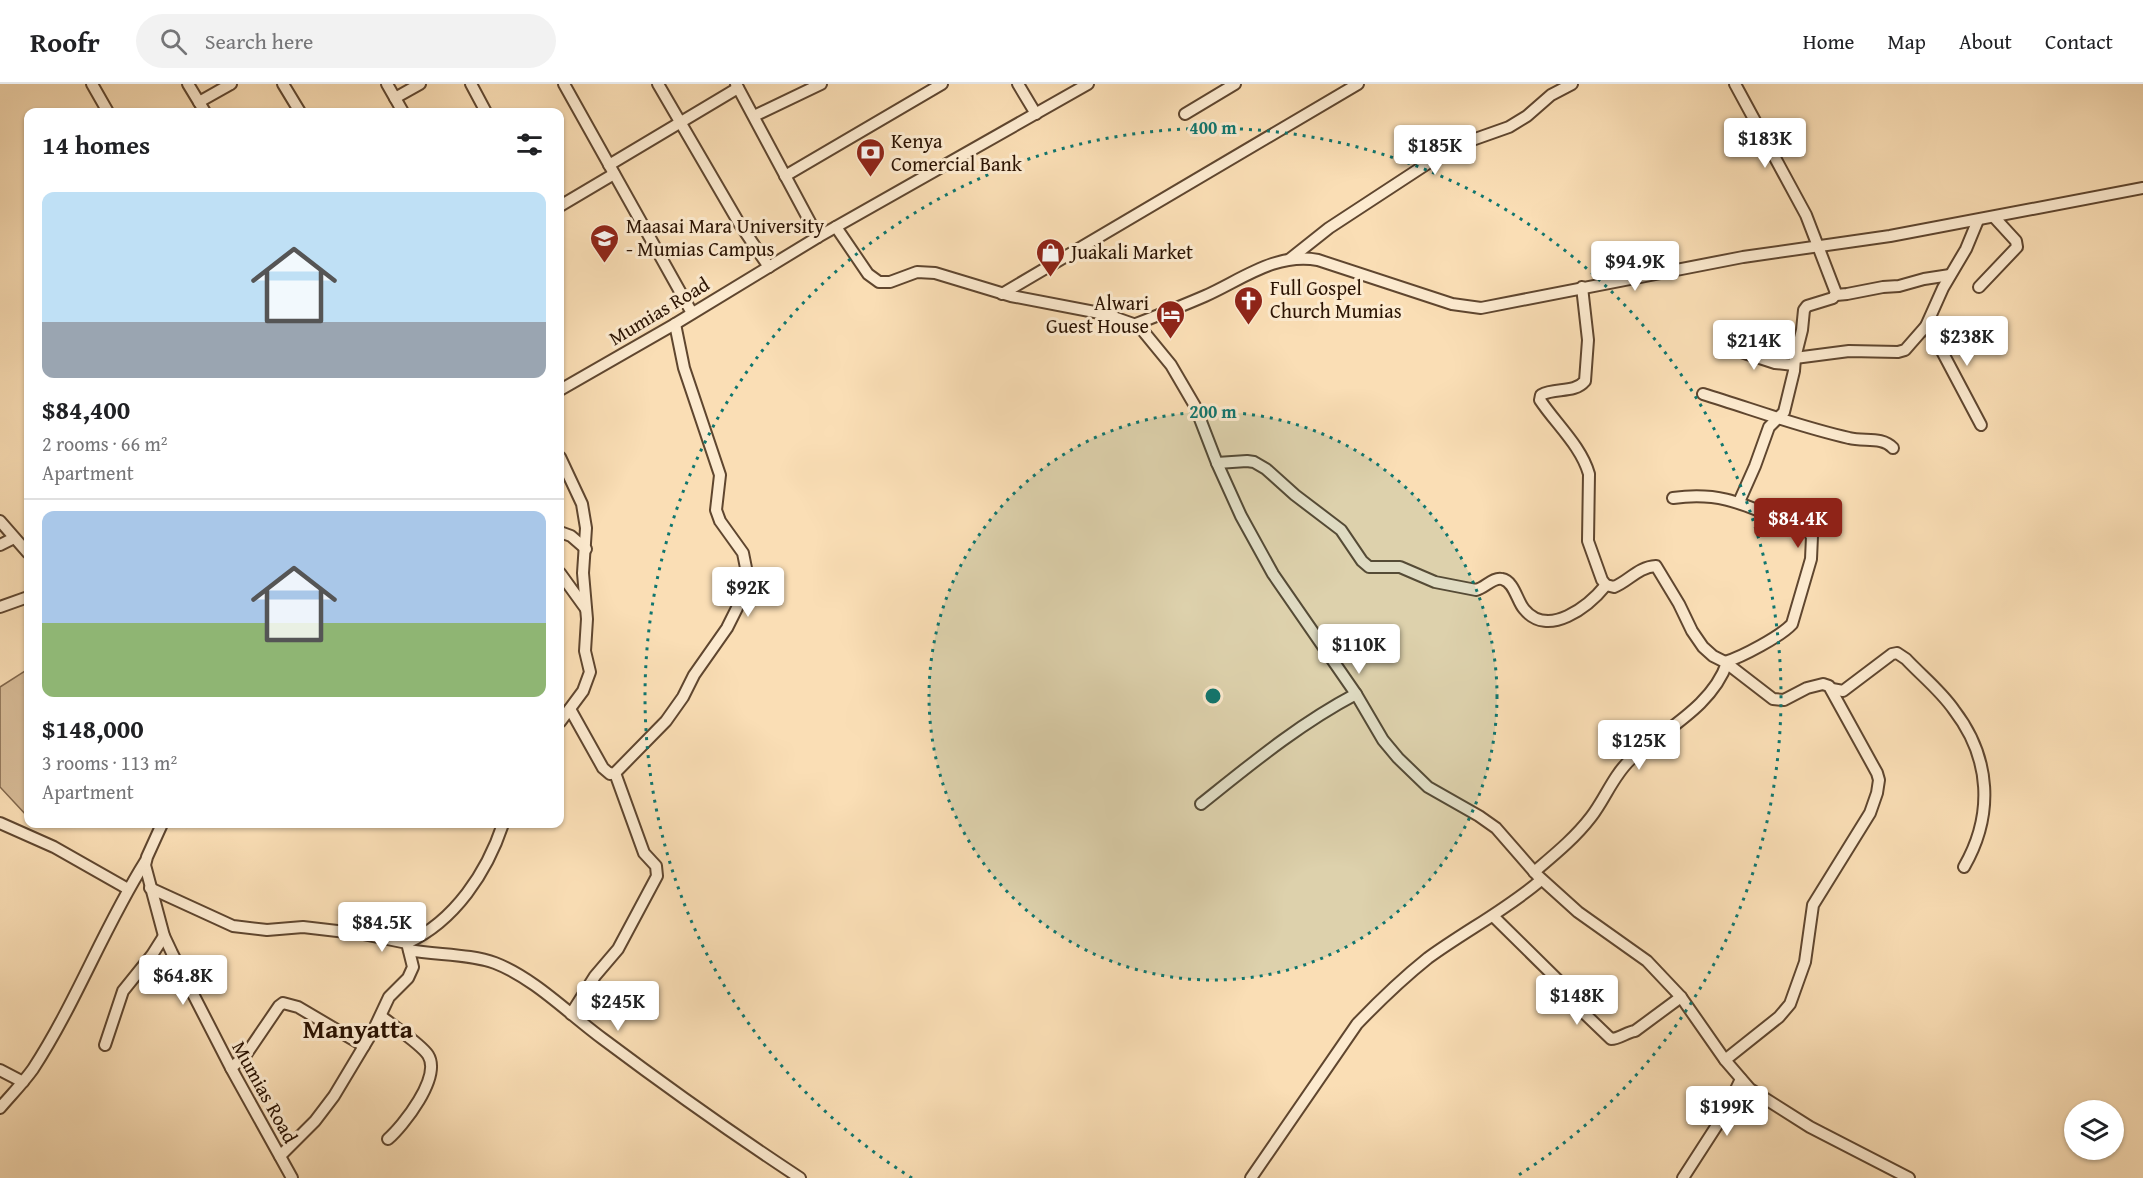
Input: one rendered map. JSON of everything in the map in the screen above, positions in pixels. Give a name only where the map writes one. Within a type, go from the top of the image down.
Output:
[{"type":"street","points":[[92,84],[106,108]]},
{"type":"street","points":[[188,84],[204,108]]},
{"type":"street","points":[[200,102],[231,84]]},
{"type":"street","points":[[283,84],[298,108]]},
{"type":"street","points":[[387,84],[401,108]]},
{"type":"street","points":[[395,98],[420,84]]},
{"type":"street","points":[[471,84],[484,108]]},
{"type":"street","points":[[564,84],[692,313]]},
{"type":"street","points":[[658,84],[739,224],[768,267]]},
{"type":"street","points":[[754,116],[821,84]]},
{"type":"street","points":[[785,176],[942,84]]},
{"type":"street","points":[[1018,84],[1036,114]]},
{"type":"street","name":"Mumias Road","points":[[564,384],[675,324],[818,237],[1088,84]]},
{"type":"street","points":[[1185,114],[1235,84]]},
{"type":"street","points":[[1002,294],[1358,84]]},
{"type":"street","points":[[1290,259],[1329,228],[1442,154],[1461,144],[1509,127],[1527,116],[1551,95],[1572,84]]},
{"type":"street","points":[[1735,84],[1806,215],[1836,295]]},
{"type":"street","points":[[564,203],[737,86],[818,237]]},
{"type":"street","points":[[1136,324],[1205,296],[1275,263],[1290,259],[1318,260],[1416,293],[1468,308],[1480,308],[1743,257],[1890,236],[2143,188]]},
{"type":"street","points":[[1979,287],[2017,247],[2016,241],[1994,217]]},
{"type":"street","points":[[1720,345],[1775,363],[1849,351],[1902,351],[1926,326],[1950,275],[1966,249],[1978,220]]},
{"type":"street","points":[[836,227],[868,274],[879,282],[885,283],[911,274],[929,272],[1002,294],[1114,317],[1136,324],[1154,343],[1184,385],[1241,516],[1274,574],[1356,694],[1383,740],[1412,773],[1439,795],[1497,828],[1538,876],[1589,921],[1647,961],[1681,997],[1725,1060],[1757,1095],[1810,1127],[1909,1178]]},
{"type":"street","points":[[1739,502],[1769,426],[1784,412],[1805,309],[1836,295],[1899,286],[1950,275]]},
{"type":"street","points":[[1582,287],[1588,340],[1585,381],[1576,388],[1549,391],[1541,395],[1540,400],[1587,466],[1589,474],[1588,541],[1602,580],[1606,585],[1614,587],[1639,571],[1656,566],[1697,638],[1713,656],[1726,662],[1776,700],[1788,699],[1807,688],[1818,685],[1826,685],[1843,691],[1892,654],[1897,653],[1906,659],[1956,711],[1977,751],[1985,789],[1976,847],[1964,867]]},
{"type":"street","points":[[570,710],[603,768],[610,774],[615,772],[666,721],[683,697],[694,675],[727,628],[737,609],[745,584],[746,568],[743,553],[720,521],[716,510],[720,474],[684,368],[675,324]]},
{"type":"street","points":[[1926,326],[1936,340],[1981,425]]},
{"type":"street","points":[[1703,394],[1857,440],[1884,441],[1893,448]]},
{"type":"street","points":[[1217,463],[1254,462],[1266,469],[1295,495],[1341,530],[1362,561],[1369,567],[1400,567],[1436,582],[1476,590],[1482,589],[1496,579],[1504,580],[1509,584],[1525,610],[1539,620],[1553,621],[1566,617],[1585,606],[1606,585]]},
{"type":"street","points":[[564,466],[582,504],[586,549],[583,573],[586,609],[585,651],[590,672],[583,691],[564,717]]},
{"type":"street","points":[[1673,498],[1703,496],[1739,502],[1808,532],[1812,536],[1812,552],[1802,596],[1791,626],[1737,659],[1726,662]]},
{"type":"street","points":[[0,521],[24,549]]},
{"type":"street","points":[[564,533],[571,536],[586,549]]},
{"type":"street","points":[[0,545],[14,538]]},
{"type":"street","points":[[564,579],[586,609]]},
{"type":"street","points":[[0,607],[24,598]]},
{"type":"street","points":[[1251,1178],[1357,1024],[1428,958],[1493,916],[1538,876],[1557,852],[1591,817],[1615,777],[1630,760],[1682,721],[1710,692],[1720,680],[1726,662]]},
{"type":"street","points":[[1725,1060],[1779,1017],[1790,1004],[1805,962],[1813,905],[1870,813],[1877,793],[1878,773],[1832,688]]},
{"type":"street","points":[[1201,804],[1296,730],[1322,712],[1356,694]]},
{"type":"street","points":[[571,1014],[595,976],[618,949],[657,876],[656,866],[644,853],[615,772]]},
{"type":"street","points":[[0,823],[54,847],[128,889]]},
{"type":"street","points":[[0,1108],[23,1082],[64,1018],[160,828]]},
{"type":"street","points":[[408,946],[427,932],[468,892],[489,859],[502,828]]},
{"type":"street","name":"Mumias Road","points":[[145,862],[164,936],[231,1068],[292,1178]]},
{"type":"street","points":[[150,888],[233,926],[267,930],[311,928],[495,963],[526,981],[715,1120],[800,1178]]},
{"type":"street","points":[[1493,916],[1565,987],[1586,1015],[1611,1039],[1635,1031],[1681,997]]},
{"type":"street","points":[[105,1045],[123,991],[164,936]]},
{"type":"street","points":[[280,1156],[325,1108],[364,1046],[389,997],[408,978],[413,967],[408,946]]},
{"type":"street","points":[[231,1068],[245,1056],[283,1003],[298,1007],[364,1046]]},
{"type":"street","points":[[381,1016],[425,1051],[430,1059],[429,1075],[420,1102],[388,1139]]},
{"type":"street","points":[[0,1070],[23,1082]]},
{"type":"street","points":[[1683,1178],[1723,1116],[1740,1079]]},
{"type":"shaded area","points":[[24,672],[24,813],[0,787],[0,687]]},
{"type":"place","name":"Kenya Comercial Bank","points":[[870,178]]},
{"type":"place","name":"Maasai Mara University - Mumias Campus","points":[[605,264]]},
{"type":"place","name":"Juakali Market","points":[[1050,278]]},
{"type":"place","name":"Full Gospel Church Mumias","points":[[1249,326]]},
{"type":"place","name":"Alwari Guest House","points":[[1170,340]]},
{"type":"district","name":"Manyatta","points":[[358,1029]]}]
